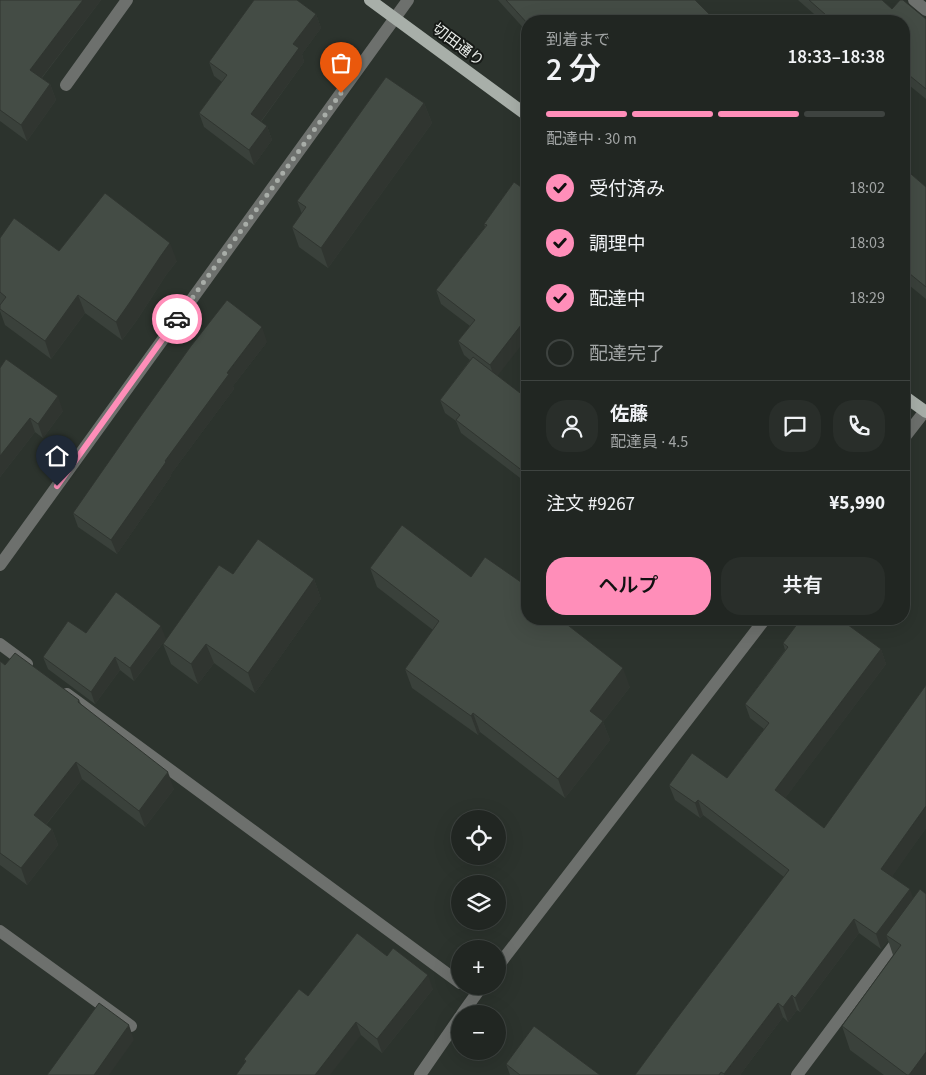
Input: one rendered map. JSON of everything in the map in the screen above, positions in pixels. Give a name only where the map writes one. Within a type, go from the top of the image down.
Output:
[{"type":"main road","name":"切田通り","points":[[370,0],[521,111]]},
{"type":"main road","points":[[910,401],[925,412]]},
{"type":"street","points":[[66,85],[127,0]]},
{"type":"street","points":[[0,565],[408,0]]},
{"type":"street","points":[[914,0],[926,10]]},
{"type":"street","points":[[910,431],[925,412]]},
{"type":"street","points":[[506,956],[760,625]]},
{"type":"street","points":[[0,644],[40,673]]},
{"type":"street","points":[[56,685],[451,975]]},
{"type":"street","points":[[797,1075],[908,926]]},
{"type":"street","points":[[0,931],[131,1026]]},
{"type":"street","points":[[420,1075],[451,1030]]},
{"type":"building","points":[[0,0],[83,0],[30,70],[50,84],[21,125],[0,110]]},
{"type":"building","points":[[254,0],[297,0],[316,14],[293,44],[299,48],[251,114],[267,126],[249,150],[199,113],[227,75],[209,62]]},
{"type":"building","points":[[506,0],[695,0],[710,15],[521,15]]},
{"type":"building","points":[[809,0],[882,0],[892,9],[900,0],[903,0],[926,19],[926,89],[910,76],[910,15],[826,15]]},
{"type":"building","points":[[386,77],[424,103],[321,248],[292,227],[306,207],[297,201]]},
{"type":"building","points":[[910,173],[926,187],[926,287],[910,274]]},
{"type":"building","points":[[514,182],[521,187],[521,325],[490,365],[458,341],[475,320],[436,290],[487,225],[484,224]]},
{"type":"building","points":[[105,193],[170,243],[116,322],[78,295],[45,341],[0,309],[0,305],[6,297],[0,292],[0,238],[14,218],[59,251]]},
{"type":"building","points":[[227,300],[262,327],[227,373],[229,374],[165,461],[111,540],[73,513],[191,346]]},
{"type":"building","points":[[473,357],[521,394],[521,470],[456,420],[460,415],[440,400]]},
{"type":"building","points":[[6,359],[58,396],[38,424],[30,418],[0,456],[0,368]]},
{"type":"building","points":[[402,525],[471,577],[485,557],[521,582],[521,625],[568,625],[623,668],[590,711],[603,721],[558,779],[473,713],[471,716],[405,669],[439,621],[370,568]]},
{"type":"building","points":[[258,539],[314,579],[248,673],[206,644],[191,664],[163,644],[219,565],[233,574]]},
{"type":"building","points":[[116,592],[161,626],[130,668],[115,657],[91,692],[43,657],[68,621],[86,633]]},
{"type":"building","points":[[796,625],[848,625],[881,649],[775,790],[824,828],[926,685],[926,806],[881,869],[910,889],[876,934],[854,919],[795,998],[792,995],[783,1007],[778,1003],[724,1074],[721,1072],[719,1075],[635,1075],[789,870],[698,800],[695,803],[669,785],[692,753],[727,778],[769,723],[745,704],[788,647],[783,643]]},
{"type":"building","points":[[15,653],[79,700],[78,702],[168,772],[139,811],[76,762],[34,815],[52,829],[21,868],[0,853],[0,661],[5,665]]},
{"type":"building","points":[[920,889],[926,894],[926,1052],[909,1075],[907,1075],[842,1026],[901,945],[886,935]]},
{"type":"building","points":[[357,933],[387,956],[393,948],[428,975],[377,1039],[356,1022],[315,1075],[236,1075],[246,1061],[244,1059],[299,989],[308,996]]},
{"type":"building","points":[[99,1003],[129,1025],[94,1075],[47,1075]]},
{"type":"building","points":[[534,1026],[600,1075],[520,1075],[506,1064]]},
{"type":"way so far","points":[[177,319],[341,93]]},
{"type":"route","points":[[57,486],[177,319]]}]
